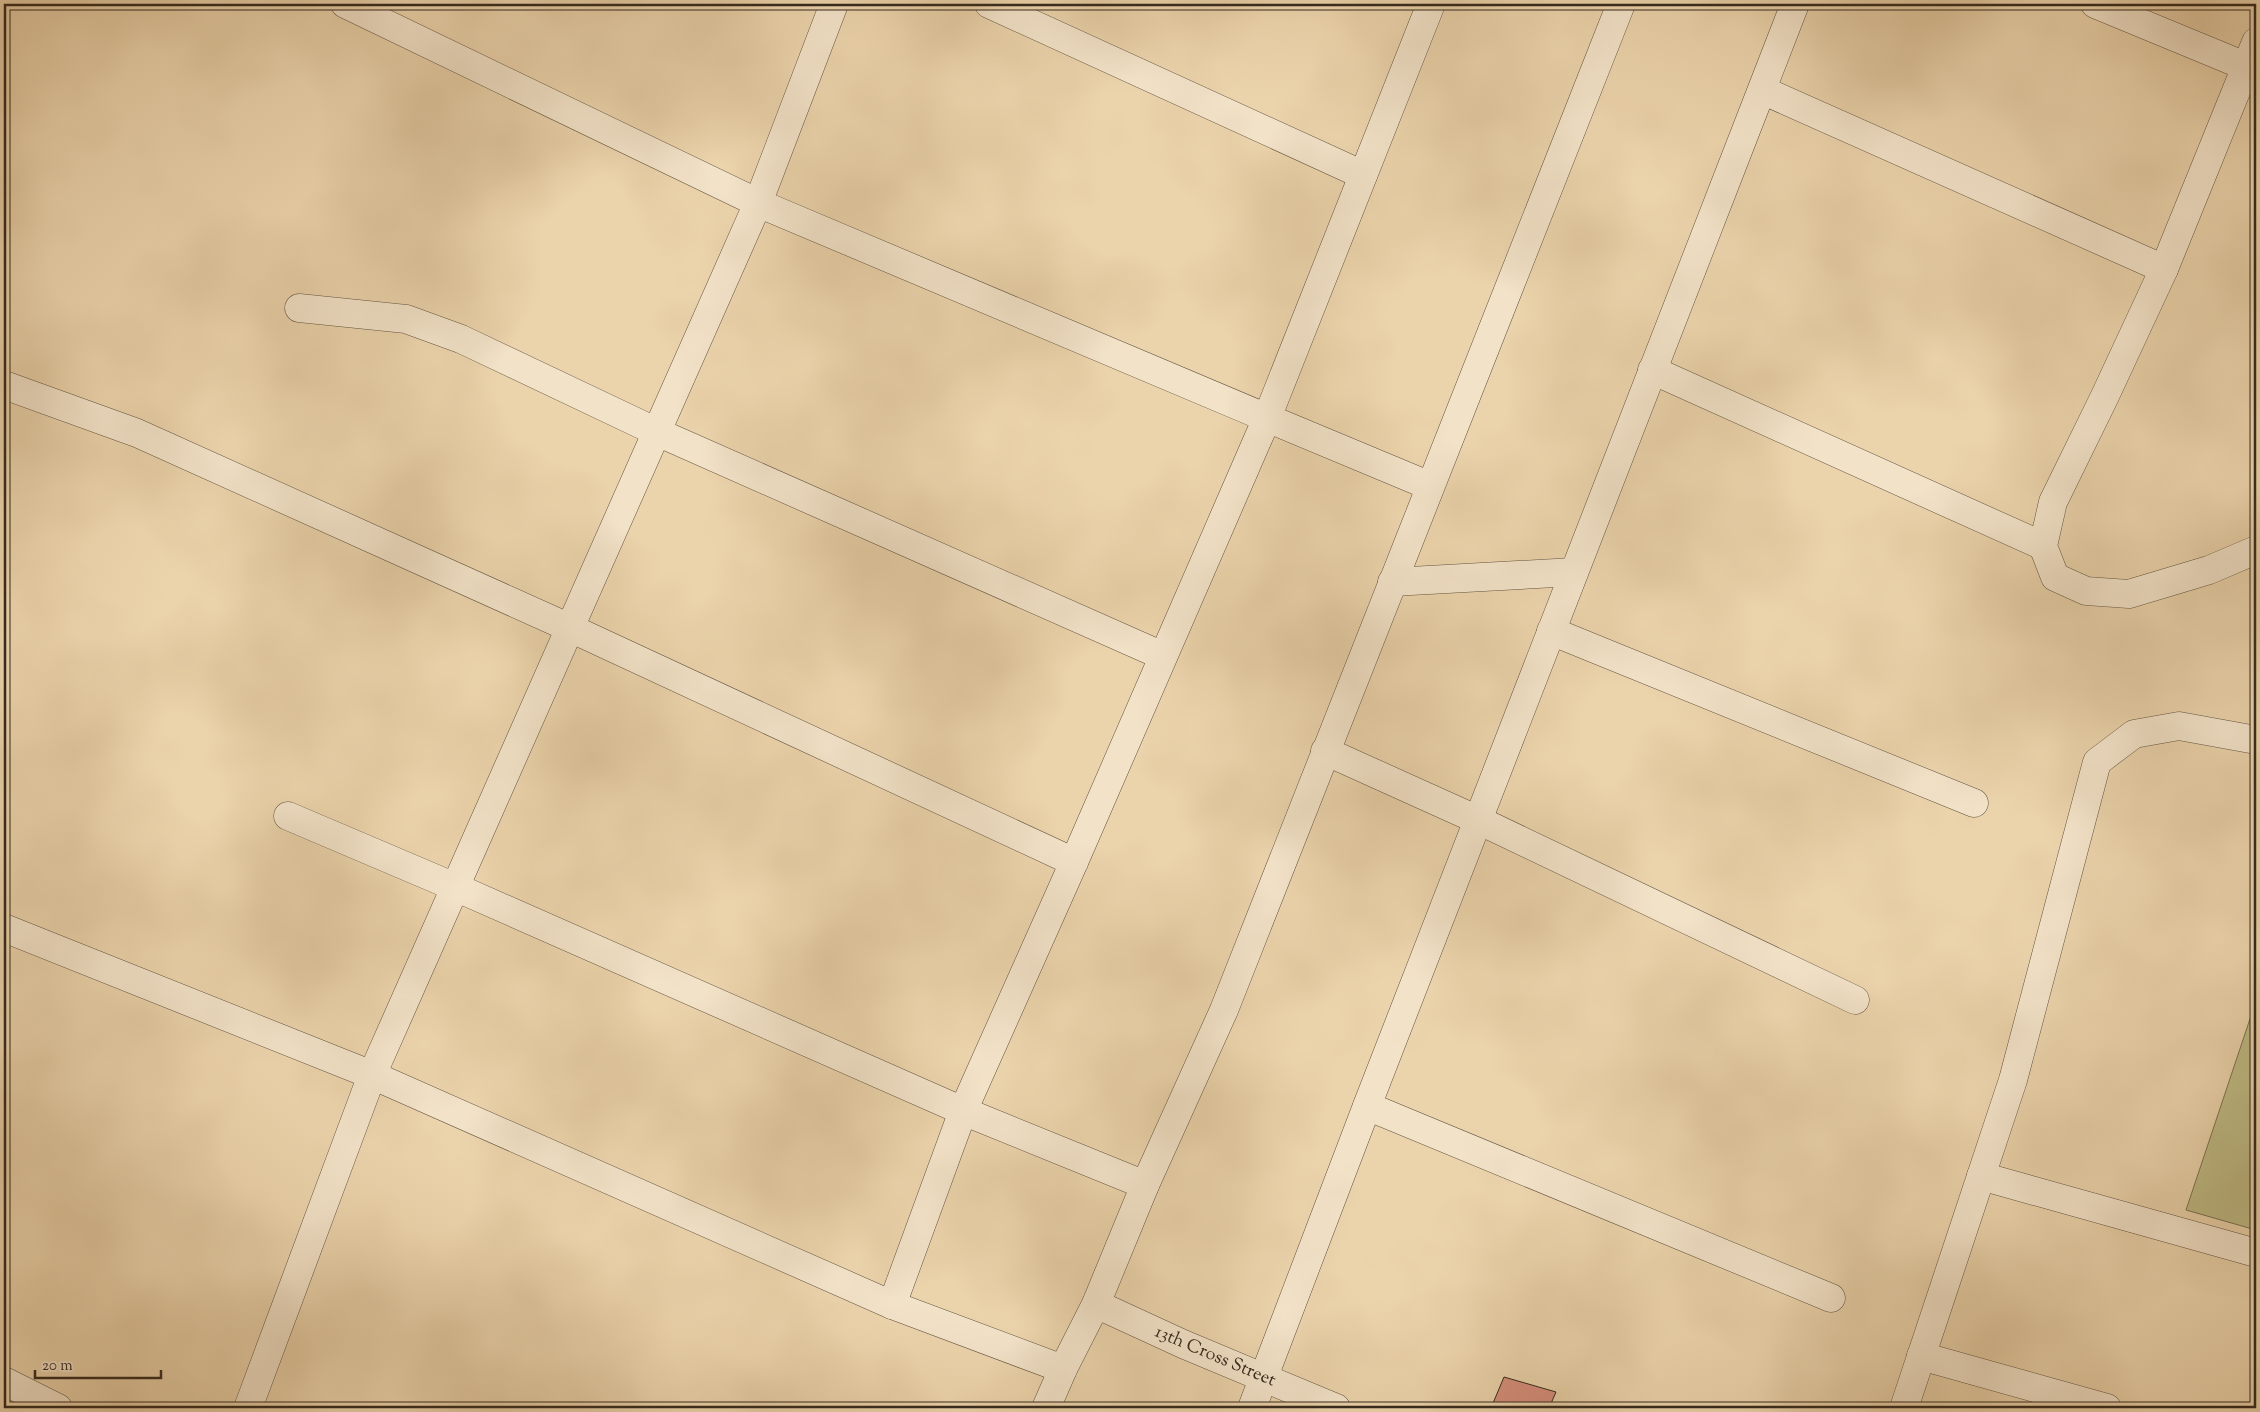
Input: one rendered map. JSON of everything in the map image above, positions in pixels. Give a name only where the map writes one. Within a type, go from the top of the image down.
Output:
[{"type":"street","points":[[345,4],[758,203],[1430,486]]},
{"type":"street","points":[[248,1408],[372,1075],[758,203],[834,4]]},
{"type":"street","points":[[989,4],[1363,175]]},
{"type":"street","points":[[892,1305],[963,1111],[1074,862],[1267,418],[1431,4]]},
{"type":"street","points":[[1046,1408],[1063,1369],[1096,1304],[1145,1184],[1224,1010],[1622,4]]},
{"type":"street","points":[[1252,1408],[1367,1106],[1795,4]]},
{"type":"street","points":[[2095,4],[2251,54],[2164,269],[2054,502],[2043,546],[2055,577],[2086,591],[2130,594],[2209,570],[2256,550]]},
{"type":"street","points":[[1762,90],[2164,269]]},
{"type":"street","points":[[299,308],[406,319],[461,339],[657,432],[1163,656]]},
{"type":"street","points":[[1652,370],[2043,546]]},
{"type":"street","points":[[4,385],[137,433],[570,628],[1074,862]]},
{"type":"street","points":[[1392,582],[1574,572]]},
{"type":"street","points":[[1551,632],[1974,803]]},
{"type":"street","points":[[1904,1408],[2013,1080],[2097,762],[2134,734],[2180,726],[2256,740]]},
{"type":"street","points":[[1325,751],[1478,820],[1855,1000]]},
{"type":"street","points":[[288,816],[456,887],[963,1111],[1145,1184]]},
{"type":"street","points":[[4,928],[372,1075],[892,1305],[1063,1369]]},
{"type":"street","points":[[1367,1106],[1831,1298]]},
{"type":"street","points":[[1981,1176],[2256,1254]]},
{"type":"street","name":"13th Cross Street","points":[[1096,1304],[1336,1408]]},
{"type":"street","points":[[1921,1356],[2107,1408]]},
{"type":"street","points":[[4,1381],[58,1408]]},
{"type":"shaded area","points":[[2256,1001],[2256,1230],[2186,1210]]},
{"type":"building","points":[[1504,1377],[1556,1392],[1549,1408],[1491,1408]]}]
